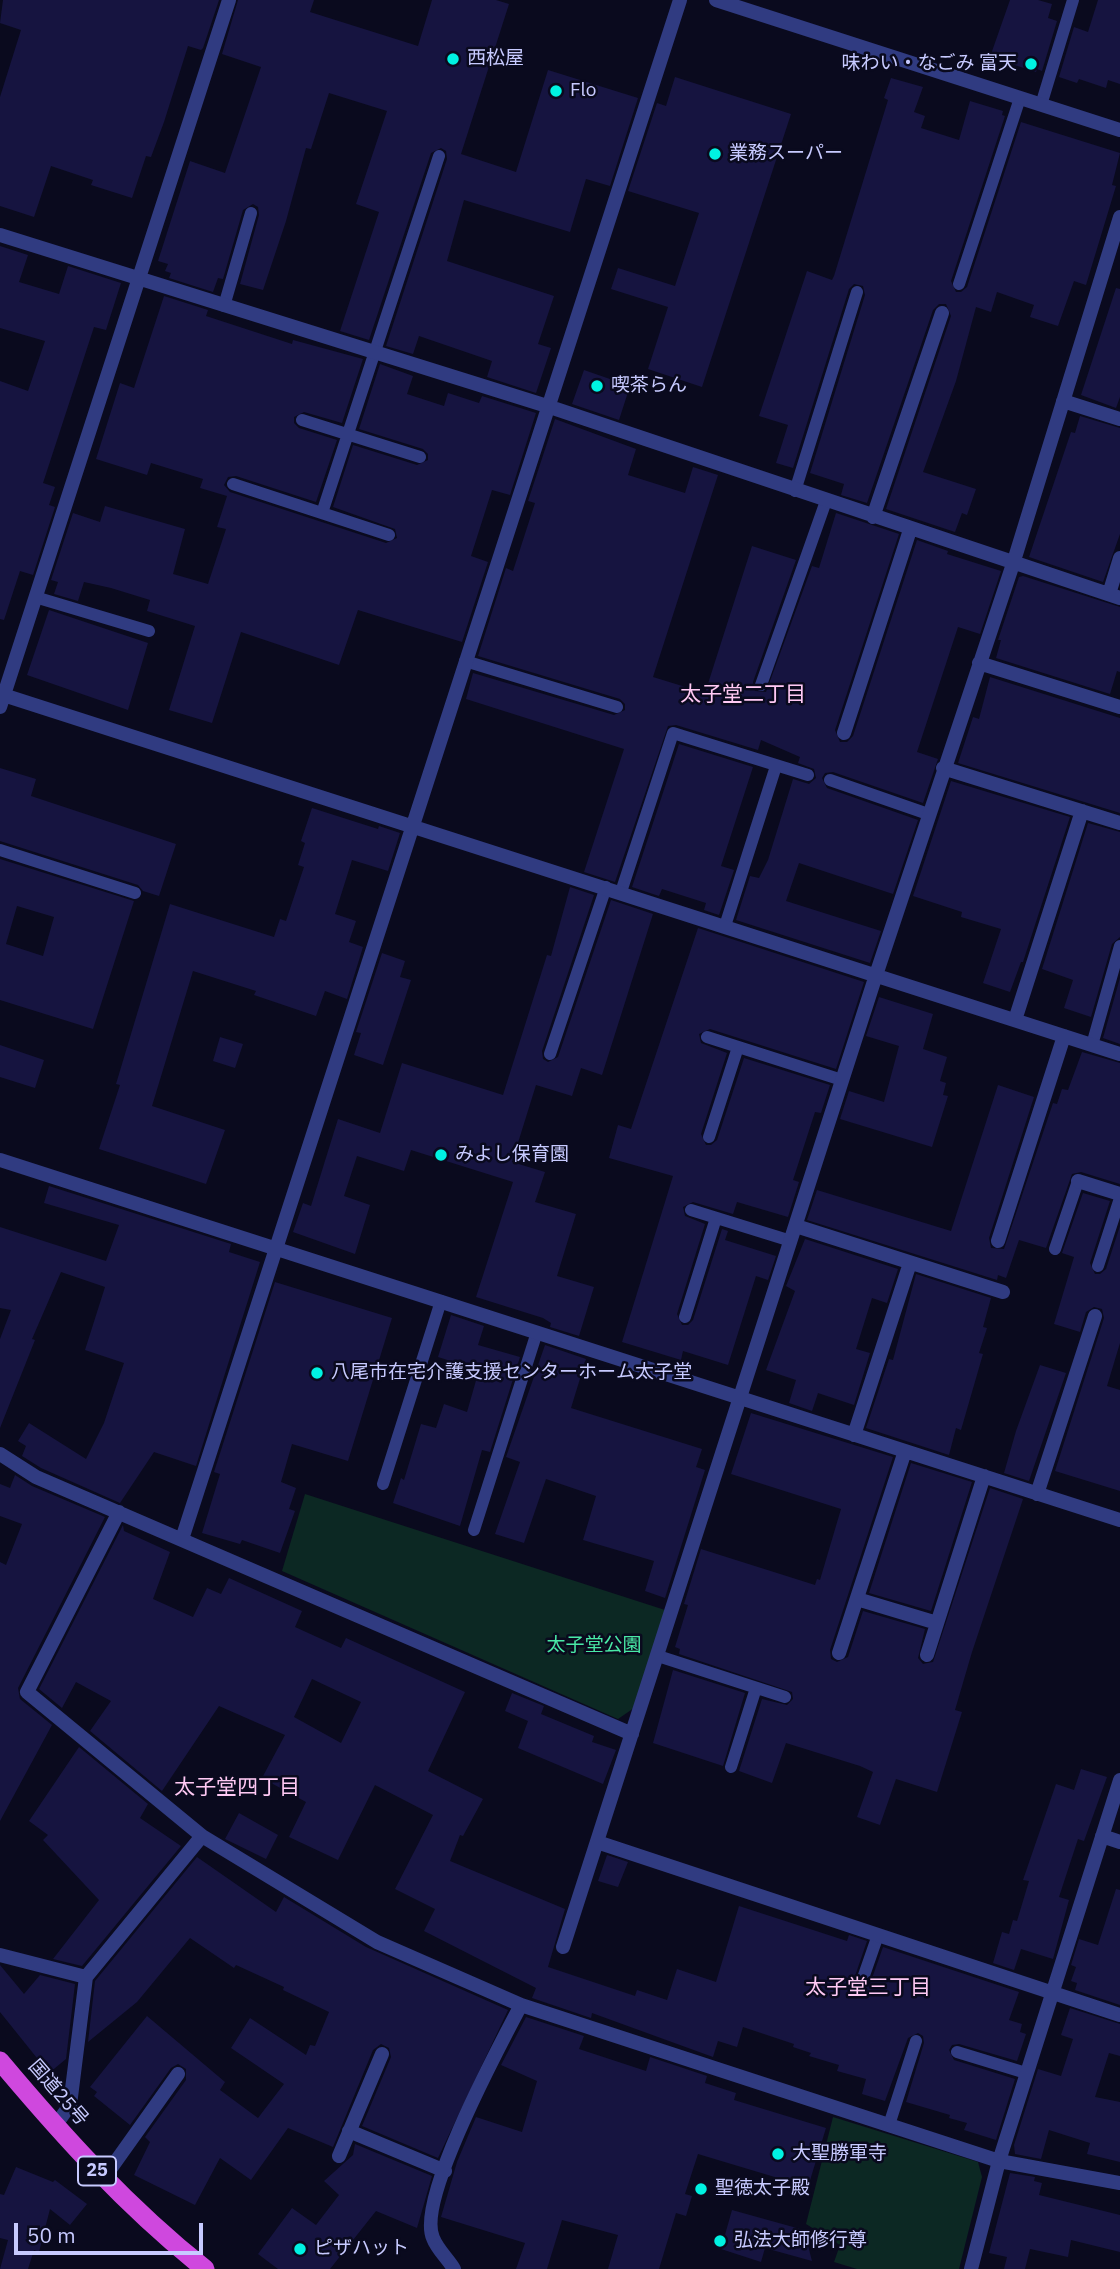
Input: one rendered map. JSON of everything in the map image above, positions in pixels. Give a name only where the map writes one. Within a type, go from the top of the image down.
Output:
[{"type":"highway","name":"国道25号","points":[[0,2061],[104,2178],[161,2234],[205,2269]]},
{"type":"street","points":[[229,0],[1,699],[413,824],[1120,1054]]},
{"type":"street","points":[[182,1539],[680,0]]},
{"type":"street","points":[[716,0],[1120,130]]},
{"type":"street","points":[[563,1947],[928,814],[1013,565],[1120,217]]},
{"type":"street","points":[[0,235],[547,406],[1013,565],[1114,596],[1120,558]]},
{"type":"street","points":[[873,517],[942,313]]},
{"type":"street","points":[[1063,401],[1120,419]]},
{"type":"street","points":[[844,733],[910,530]]},
{"type":"street","points":[[979,663],[1120,707]]},
{"type":"street","points":[[943,768],[1120,823]]},
{"type":"street","points":[[1015,1020],[1082,811]]},
{"type":"street","points":[[998,1241],[1064,1036]]},
{"type":"street","points":[[0,1160],[1120,1520]]},
{"type":"street","points":[[1078,1181],[1120,1196]]},
{"type":"street","points":[[796,1226],[1003,1293]]},
{"type":"street","points":[[854,1435],[910,1263]]},
{"type":"street","points":[[1037,1494],[1095,1316]]},
{"type":"street","points":[[839,1653],[905,1451]]},
{"type":"street","points":[[0,1454],[36,1477],[632,1734]]},
{"type":"street","points":[[927,1655],[984,1476]]},
{"type":"street","points":[[119,1512],[27,1692],[202,1836],[377,1942],[521,2005],[999,2161],[1120,2183]]},
{"type":"street","points":[[857,1598],[937,1623]]},
{"type":"street","points":[[971,2269],[999,2161],[1120,1780]]},
{"type":"street","points":[[55,2126],[70,2105],[86,1977],[202,1836]]},
{"type":"street","points":[[1102,1836],[1120,1842]]},
{"type":"street","points":[[597,1842],[1120,2015]]},
{"type":"street","points":[[0,1955],[86,1977]]},
{"type":"street","points":[[454,2269],[432,2237],[432,2213],[459,2126],[521,2005]]},
{"type":"street","points":[[338,2156],[382,2054]]},
{"type":"street","points":[[104,2178],[178,2074]]},
{"type":"street","points":[[349,2131],[445,2171]]},
{"type":"lane","points":[[1041,105],[1073,0]]},
{"type":"lane","points":[[959,284],[1020,98]]},
{"type":"lane","points":[[322,513],[439,156]]},
{"type":"lane","points":[[224,306],[251,214]]},
{"type":"lane","points":[[795,491],[857,292]]},
{"type":"lane","points":[[302,420],[420,457]]},
{"type":"lane","points":[[233,484],[389,535]]},
{"type":"lane","points":[[761,685],[826,501]]},
{"type":"lane","points":[[35,597],[149,631]]},
{"type":"lane","points":[[465,661],[617,707]]},
{"type":"lane","points":[[621,892],[673,733],[808,775]]},
{"type":"lane","points":[[725,926],[776,766]]},
{"type":"lane","points":[[830,780],[928,814]]},
{"type":"lane","points":[[0,850],[135,893]]},
{"type":"lane","points":[[550,1054],[606,887]]},
{"type":"lane","points":[[1092,1045],[1120,946]]},
{"type":"lane","points":[[707,1037],[842,1080]]},
{"type":"lane","points":[[709,1138],[738,1047]]},
{"type":"lane","points":[[1055,1249],[1078,1181]]},
{"type":"lane","points":[[1098,1266],[1120,1196]]},
{"type":"lane","points":[[691,1210],[791,1241]]},
{"type":"lane","points":[[685,1317],[716,1218]]},
{"type":"lane","points":[[383,1484],[441,1301]]},
{"type":"lane","points":[[474,1530],[537,1332]]},
{"type":"lane","points":[[658,1656],[785,1697]]},
{"type":"lane","points":[[731,1767],[756,1688]]},
{"type":"lane","points":[[862,1981],[878,1935]]},
{"type":"lane","points":[[889,2125],[916,2041]]},
{"type":"lane","points":[[957,2052],[1026,2073]]},
{"type":"green space","name":"太子堂公園","points":[[305,1494],[665,1610],[634,1708],[618,1719],[282,1571]]},
{"type":"green space","points":[[833,2117],[978,2162],[982,2177],[959,2269],[857,2269],[834,2262],[840,2245],[806,2224]]},
{"type":"building","points":[[3,0],[219,0],[203,48],[201,50],[188,46],[164,122],[151,157],[146,156],[132,198],[91,185],[93,180],[51,166],[34,217],[0,206],[0,97],[21,30],[0,23]]},
{"type":"building","points":[[238,0],[314,0],[310,12],[418,46],[432,0],[496,0],[509,4],[461,154],[516,172],[548,70],[638,98],[610,186],[586,179],[570,232],[464,200],[447,261],[554,296],[538,344],[551,348],[536,393],[487,377],[492,361],[419,336],[413,354],[386,346],[447,159],[446,151],[441,148],[431,153],[369,340],[340,331],[379,212],[356,204],[387,111],[329,93],[311,149],[306,148],[263,290],[240,284],[259,215],[258,207],[253,204],[243,210],[223,279],[218,278],[213,292],[169,278],[171,273],[165,271],[168,264],[158,261],[190,161],[225,173],[261,67],[222,54]]},
{"type":"building","points":[[1010,0],[1038,0],[1052,4],[1048,18],[1057,21],[1042,71],[1037,69],[1036,72],[990,57]]},
{"type":"building","points":[[1098,0],[1120,0],[1120,84],[1108,80],[1106,88],[1079,79],[1077,83],[1059,77],[1074,27],[1088,32]]},
{"type":"building","points":[[675,77],[791,114],[702,387],[648,369],[668,307],[611,289],[618,268],[675,286],[699,213],[628,191],[657,103],[666,106]]},
{"type":"building","points":[[891,78],[923,87],[914,112],[925,116],[921,128],[959,140],[970,101],[1003,111],[1002,115],[1005,116],[951,281],[956,292],[967,287],[1021,122],[1120,153],[1112,185],[1116,186],[1086,285],[1074,281],[1058,326],[1030,317],[1034,305],[997,292],[991,312],[976,307],[956,381],[923,472],[976,489],[967,515],[962,513],[955,532],[886,509],[951,316],[946,304],[939,304],[933,310],[867,503],[841,495],[844,484],[810,473],[865,295],[863,286],[854,284],[849,289],[793,468],[776,463],[788,425],[759,416],[807,271],[832,280],[834,276],[888,100],[884,98]]},
{"type":"building","points":[[0,246],[28,255],[19,282],[59,294],[68,266],[121,283],[106,330],[94,327],[43,483],[55,487],[49,505],[55,507],[33,575],[20,571],[4,620],[0,619],[0,381],[28,391],[45,341],[0,328]]},
{"type":"building","points":[[1116,288],[1120,289],[1120,397],[1116,408],[1081,395]]},
{"type":"building","points":[[164,296],[208,310],[206,316],[292,344],[293,340],[363,359],[342,423],[304,412],[294,417],[294,423],[299,428],[337,440],[316,502],[236,476],[228,477],[224,485],[230,492],[386,543],[397,538],[395,529],[333,507],[353,445],[417,465],[428,460],[428,454],[423,449],[359,429],[380,364],[413,376],[407,394],[444,406],[448,393],[479,403],[482,396],[536,413],[510,495],[492,490],[471,556],[488,562],[462,642],[358,610],[339,665],[241,632],[212,723],[169,710],[195,626],[147,611],[150,600],[111,588],[84,582],[78,601],[54,594],[58,582],[51,580],[73,513],[100,522],[105,506],[185,529],[173,574],[208,584],[226,529],[217,527],[227,496],[200,488],[203,479],[151,463],[147,475],[96,459],[120,383],[134,388]]},
{"type":"building","points":[[584,370],[630,386],[619,420],[572,404]]},
{"type":"building","points":[[1080,416],[1120,428],[1120,534],[1103,582],[1029,557],[1071,432],[1075,433]]},
{"type":"building","points":[[555,419],[636,449],[628,475],[685,493],[693,467],[718,475],[653,677],[705,693],[752,546],[796,560],[753,682],[755,691],[766,692],[812,566],[819,568],[836,513],[899,534],[835,730],[840,742],[847,742],[853,736],[917,540],[948,551],[947,554],[1001,571],[980,634],[958,627],[917,752],[938,759],[923,803],[833,772],[825,773],[822,778],[827,788],[918,820],[893,894],[799,863],[786,901],[881,931],[870,963],[736,920],[750,876],[759,878],[768,860],[793,779],[809,784],[816,778],[814,769],[798,763],[800,757],[761,740],[758,750],[676,725],[668,726],[615,882],[584,872],[624,749],[466,699],[473,673],[614,715],[625,710],[625,704],[620,699],[478,656],[506,568],[513,571],[535,503],[528,501]]},
{"type":"building","points":[[1019,577],[1120,607],[1120,672],[1117,671],[1110,694],[996,658],[1001,640],[998,640]]},
{"type":"building","points":[[49,610],[148,643],[128,710],[27,675]]},
{"type":"building","points":[[990,677],[1120,718],[1120,813],[958,763],[973,717],[979,719]]},
{"type":"building","points":[[679,744],[753,767],[721,866],[734,870],[719,915],[704,910],[706,903],[662,889],[659,896],[632,887]]},
{"type":"building","points":[[0,768],[36,779],[31,796],[176,844],[159,896],[143,891],[138,885],[0,841]]},
{"type":"building","points":[[951,781],[1070,817],[1023,962],[1010,992],[983,983],[1001,929],[961,917],[962,912],[913,896]]},
{"type":"building","points":[[312,808],[378,829],[379,826],[400,833],[388,871],[352,860],[335,914],[356,921],[349,942],[363,947],[347,999],[325,991],[316,1016],[254,995],[256,991],[193,971],[152,1106],[225,1130],[206,1184],[99,1149],[120,1085],[116,1084],[170,904],[274,937],[280,919],[286,921],[304,867],[298,865],[305,843],[301,841]]},
{"type":"building","points":[[1088,823],[1120,832],[1120,937],[1112,944],[1091,1017],[1064,1008],[1073,980],[1042,969]]},
{"type":"building","points":[[0,859],[134,901],[93,1029],[0,1000]],"holes":[[[17,906],[54,917],[43,956],[6,944]]]},
{"type":"building","points":[[570,887],[594,895],[542,1051],[543,1059],[548,1062],[558,1057],[611,900],[653,914],[602,1075],[581,1068],[572,1096],[536,1085],[512,1162],[545,1172],[535,1202],[576,1214],[557,1276],[594,1287],[579,1336],[550,1327],[551,1323],[543,1318],[476,1297],[513,1182],[411,1150],[404,1171],[357,1156],[344,1196],[370,1205],[355,1254],[293,1232],[303,1203],[311,1206],[338,1119],[380,1133],[402,1063],[503,1095],[547,955],[551,956]]},
{"type":"building","points":[[698,928],[864,982],[836,1069],[710,1029],[699,1034],[701,1043],[727,1053],[701,1134],[706,1145],[717,1140],[744,1058],[830,1085],[821,1113],[815,1112],[793,1180],[799,1182],[788,1217],[737,1202],[733,1214],[693,1202],[683,1207],[685,1216],[705,1224],[677,1314],[682,1325],[688,1325],[693,1320],[722,1229],[728,1231],[725,1240],[776,1256],[768,1280],[756,1276],[728,1365],[683,1351],[681,1360],[622,1342],[673,1176],[609,1158],[618,1125],[631,1129]]},
{"type":"building","points":[[382,953],[405,961],[400,977],[411,980],[383,1065],[354,1055],[361,1033],[356,1032]]},
{"type":"building","points":[[1120,978],[1120,1044],[1103,1038]]},
{"type":"building","points":[[879,997],[933,1014],[923,1049],[947,1057],[940,1081],[946,1083],[943,1095],[948,1096],[932,1147],[840,1119],[849,1091],[884,1102],[899,1046],[866,1036]]},
{"type":"building","points":[[220,1037],[243,1044],[235,1068],[213,1061]]},
{"type":"building","points":[[0,1045],[44,1060],[35,1088],[0,1077]]},
{"type":"building","points":[[1082,1052],[1120,1063],[1120,1184],[1081,1172],[1072,1174],[1046,1248],[1019,1240],[1006,1278],[998,1275],[997,1280],[807,1220],[817,1190],[951,1231],[998,1085],[1034,1097],[989,1238],[991,1248],[1004,1249],[1053,1103],[1057,1104],[1062,1089],[1068,1090]]},
{"type":"building","points":[[49,1186],[231,1244],[229,1252],[260,1262],[196,1466],[154,1452],[120,1503],[41,1468],[22,1456],[26,1446],[18,1441],[29,1423],[86,1459],[104,1423],[124,1363],[85,1350],[105,1287],[61,1272],[32,1339],[35,1340],[0,1428],[0,1339],[11,1310],[0,1308],[0,1227],[106,1261],[119,1225],[44,1203]]},
{"type":"building","points":[[1083,1193],[1110,1201],[1090,1263],[1095,1274],[1106,1269],[1120,1226],[1120,1343],[1107,1386],[1120,1390],[1120,1491],[1055,1471],[1104,1318],[1102,1309],[1094,1307],[1086,1312],[1080,1332],[1054,1324],[1074,1257],[1062,1253]]},
{"type":"building","points":[[805,1239],[898,1269],[887,1303],[872,1298],[856,1349],[870,1353],[854,1405],[818,1393],[812,1411],[789,1403],[796,1380],[766,1370],[795,1291],[786,1286]]},
{"type":"building","points":[[916,1274],[991,1298],[983,1327],[987,1328],[979,1353],[983,1354],[961,1430],[956,1428],[949,1455],[866,1428],[889,1359],[893,1360]]},
{"type":"building","name":"八尾市在宅介護支援センターホーム太子堂","points":[[275,1282],[392,1318],[348,1461],[292,1444],[281,1482],[296,1488],[289,1509],[295,1511],[280,1553],[242,1540],[240,1544],[202,1533],[220,1474],[214,1472]]},
{"type":"building","points":[[451,1315],[484,1326],[478,1345],[520,1357],[490,1452],[482,1450],[460,1526],[393,1503],[401,1478],[404,1480],[421,1424],[436,1428],[444,1404],[467,1412],[479,1370],[438,1357]]},
{"type":"building","points":[[545,1345],[586,1359],[571,1408],[702,1449],[696,1467],[705,1470],[665,1598],[645,1591],[654,1561],[583,1540],[596,1496],[546,1479],[524,1543],[495,1534],[520,1462],[506,1457]]},
{"type":"building","points":[[1040,1365],[1066,1373],[1029,1481],[1004,1473]]},
{"type":"building","points":[[751,1413],[893,1457],[830,1650],[831,1659],[837,1662],[848,1657],[863,1611],[925,1629],[918,1658],[923,1664],[933,1662],[990,1488],[1023,1499],[972,1652],[955,1710],[962,1712],[937,1792],[896,1779],[880,1825],[857,1817],[873,1772],[860,1766],[786,1743],[772,1783],[739,1771],[762,1699],[787,1705],[793,1699],[792,1692],[679,1654],[680,1649],[675,1647],[688,1605],[684,1604],[701,1549],[815,1585],[817,1579],[820,1580],[841,1509],[731,1474]]},
{"type":"building","points":[[911,1463],[972,1482],[931,1611],[869,1593]]},
{"type":"building","points":[[15,1475],[32,1486],[105,1517],[18,1688],[20,1699],[52,1725],[0,1821],[0,1562],[6,1565],[22,1524],[0,1516],[0,1484],[10,1488]]},
{"type":"building","points":[[123,1525],[124,1531],[170,1552],[153,1599],[193,1617],[207,1588],[221,1594],[229,1578],[302,1611],[295,1627],[341,1648],[346,1638],[465,1692],[428,1771],[483,1799],[463,1836],[460,1835],[450,1861],[565,1909],[548,1967],[635,1996],[637,1990],[667,2000],[677,1969],[716,1982],[739,1906],[847,1941],[849,1935],[867,1941],[854,1979],[855,1986],[860,1989],[870,1984],[883,1947],[1019,1992],[1009,2020],[1022,2024],[1020,2032],[1026,2034],[1017,2061],[959,2044],[952,2045],[949,2050],[954,2060],[1015,2079],[996,2140],[964,2130],[967,2123],[949,2118],[950,2115],[906,2102],[924,2043],[923,2036],[918,2033],[908,2038],[885,2101],[862,2094],[866,2079],[837,2071],[839,2065],[809,2056],[811,2053],[793,2047],[794,2044],[743,2027],[737,2047],[718,2041],[713,2057],[592,2013],[591,2018],[532,1998],[536,1988],[424,1931],[435,1909],[395,1889],[433,1815],[375,1785],[338,1860],[289,1837],[306,1802],[262,1778],[285,1735],[219,1706],[162,1791],[90,1731],[111,1701],[76,1682],[62,1708],[39,1689]],"holes":[[[312,1679],[361,1702],[341,1743],[294,1717]]]},
{"type":"building","points":[[673,1670],[745,1693],[723,1766],[653,1743]]},
{"type":"building","points":[[512,1693],[544,1706],[541,1714],[594,1736],[592,1742],[616,1750],[603,1784],[518,1748],[528,1721],[505,1711]]},
{"type":"building","points":[[79,1747],[148,1804],[140,1818],[181,1846],[82,1966],[53,1959],[99,1900],[43,1840],[48,1835],[29,1821]]},
{"type":"building","points":[[1081,1769],[1107,1777],[1084,1841],[1078,1839],[1059,1897],[1069,1900],[1053,1959],[1021,1949],[1014,1970],[993,1963],[1002,1932],[1009,1934],[1013,1920],[1017,1921],[1029,1881],[1023,1880],[1056,1784],[1074,1790]]},
{"type":"building","points":[[239,1813],[278,1835],[266,1859],[225,1839]]},
{"type":"building","points":[[607,1855],[628,1862],[618,1887],[598,1881]]},
{"type":"building","points":[[197,1857],[276,1912],[284,1897],[366,1947],[508,2010],[438,2158],[362,2126],[391,2057],[389,2048],[381,2044],[373,2050],[333,2147],[288,2128],[251,2180],[220,2158],[195,2205],[134,2175],[150,2142],[145,2137],[186,2080],[186,2069],[178,2064],[171,2068],[130,2125],[94,2096],[97,2092],[90,2087],[147,2016],[225,2082],[220,2090],[258,2118],[284,2084],[231,2048],[250,2018],[306,2055],[310,2045],[315,2046],[329,2012],[283,1990],[284,1987],[236,1965],[234,1968],[190,1938],[137,2002],[88,2042],[95,1981]]},
{"type":"building","points":[[1116,1889],[1120,1890],[1120,2005],[1075,1990],[1077,1983],[1071,1981],[1076,1967],[1071,1965],[1079,1939],[1098,1945]]},
{"type":"building","points":[[0,1965],[24,1994],[40,1975],[75,1984],[66,2059],[49,2073],[0,2012]]},
{"type":"building","points":[[1070,2008],[1120,2024],[1120,2056],[1109,2053],[1095,2097],[1120,2102],[1120,2162],[1087,2154],[1090,2143],[1049,2130],[1041,2159],[1015,2154],[1014,2145],[1038,2069],[1061,2076],[1073,2039],[1061,2035]]},
{"type":"building","points":[[526,2017],[584,2036],[579,2049],[646,2071],[650,2057],[707,2076],[705,2083],[736,2093],[734,2100],[826,2128],[808,2187],[698,2154],[685,2194],[692,2196],[686,2216],[676,2213],[659,2269],[608,2269],[618,2235],[562,2220],[547,2269],[516,2269],[525,2243],[441,2217],[457,2162],[476,2117],[522,2132],[537,2081],[501,2065]]},
{"type":"building","points":[[355,2144],[432,2176],[417,2228],[376,2211],[330,2269],[278,2269],[258,2254],[292,2208],[316,2225],[339,2195],[324,2181],[353,2155]]},
{"type":"building","points":[[16,2167],[53,2182],[55,2180],[87,2204],[70,2225],[50,2209],[39,2252],[34,2250],[28,2269],[0,2269],[8,2240],[0,2238],[0,2194],[4,2195]]},
{"type":"building","points":[[1010,2173],[1035,2177],[1034,2181],[1042,2183],[1039,2195],[1120,2215],[1120,2252],[1071,2240],[1068,2257],[1030,2249],[1025,2269],[1004,2269],[1007,2257],[989,2253]]},
{"type":"building","points":[[732,2210],[804,2230],[812,2261],[765,2248],[761,2262],[721,2249]]},
{"type":"place","name":"西松屋","points":[[453,59]]},
{"type":"place","name":"味わい・なごみ 富天","points":[[1031,64]]},
{"type":"place","name":"Flo","points":[[556,91]]},
{"type":"place","name":"業務スーパー","points":[[715,154]]},
{"type":"place","name":"喫茶らん","points":[[597,386]]},
{"type":"place","name":"みよし保育園","points":[[441,1155]]},
{"type":"place","name":"八尾市在宅介護支援センターホーム太子堂","points":[[317,1373]]},
{"type":"place","name":"大聖勝軍寺","points":[[778,2154]]},
{"type":"place","name":"聖徳太子殿","points":[[701,2189]]},
{"type":"place","name":"弘法大師修行尊","points":[[720,2241]]},
{"type":"place","name":"ピザハット","points":[[300,2249]]},
{"type":"district","name":"太子堂二丁目","points":[[743,695]]},
{"type":"district","name":"太子堂四丁目","points":[[237,1788]]},
{"type":"district","name":"太子堂三丁目","points":[[868,1988]]}]
